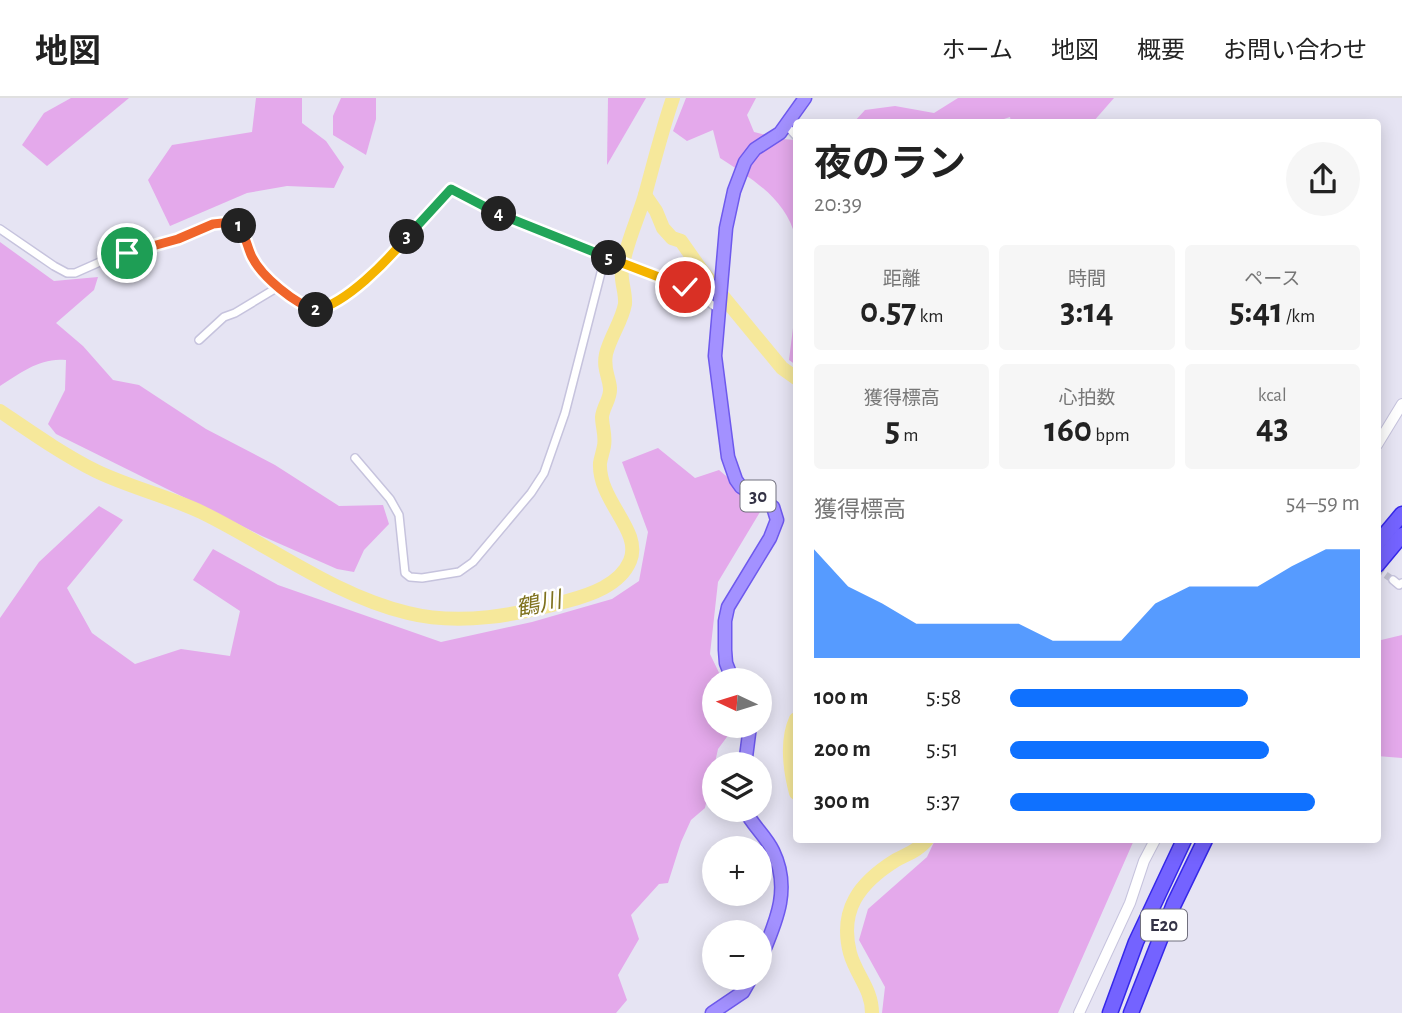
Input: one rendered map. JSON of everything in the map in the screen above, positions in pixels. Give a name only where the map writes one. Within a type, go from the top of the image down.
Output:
[{"type":"highway","points":[[1381,539],[1402,514]]},
{"type":"highway","points":[[1381,560],[1402,535]]},
{"type":"highway","name":"E20","points":[[1110,1013],[1136,942],[1183,843]]},
{"type":"highway","name":"E20","points":[[1131,1013],[1164,925],[1204,843]]},
{"type":"main road","name":"30","points":[[730,668],[725,650],[728,607],[770,538],[777,520],[773,507],[741,487],[731,471],[715,356],[730,208],[745,162],[755,149],[773,138],[786,125],[805,98]]},
{"type":"main road","points":[[753,822],[774,852],[780,873],[781,904],[772,928]]},
{"type":"main road","points":[[712,1013],[744,990]]},
{"type":"street","points":[[786,125],[793,132]]},
{"type":"street","points":[[0,229],[67,273],[178,239],[213,224],[232,222],[244,233],[254,262],[278,287],[318,311],[329,306],[367,277],[395,251],[451,189],[481,206],[685,287],[718,306]]},
{"type":"street","points":[[355,458],[400,515],[405,573],[410,577],[422,578],[459,572],[473,562],[516,514],[544,472],[565,413],[605,257]]},
{"type":"street","points":[[199,340],[224,317],[278,287]]},
{"type":"street","points":[[1381,438],[1402,404]]},
{"type":"street","points":[[1392,580],[1402,583]]},
{"type":"street","points":[[1079,1013],[1130,903],[1144,861],[1153,843]]},
{"type":"shaded area","points":[[71,98],[129,98],[47,166],[22,145],[44,113]]},
{"type":"shaded area","points":[[256,98],[302,98],[302,123],[326,141],[344,167],[334,188],[287,186],[247,193],[170,226],[148,180],[172,145],[252,132]]},
{"type":"shaded area","points":[[341,98],[376,98],[376,119],[366,155],[333,135],[333,116]]},
{"type":"shaded area","points":[[608,98],[646,98],[607,165]]},
{"type":"shaded area","points":[[686,98],[756,98],[747,115],[754,132],[793,140],[793,231],[785,212],[767,191],[720,158],[713,130],[687,141],[673,131]]},
{"type":"shaded area","points":[[958,98],[1114,98],[1096,119],[857,119],[865,110],[895,106],[934,113]]},
{"type":"shaded area","points":[[0,242],[54,281],[98,277],[94,290],[56,323],[83,346],[113,380],[139,385],[206,429],[275,465],[339,506],[383,505],[389,524],[364,550],[354,572],[337,569],[262,536],[56,434],[48,424],[65,390],[66,360],[39,363],[0,386]]},
{"type":"shaded area","points":[[793,328],[793,363],[789,360]]},
{"type":"shaded area","points":[[658,448],[695,478],[719,470],[763,507],[718,582],[710,654],[717,668],[702,668],[702,738],[726,738],[717,752],[702,752],[702,811],[691,820],[668,883],[659,884],[631,915],[639,939],[618,975],[627,1000],[616,1013],[0,1013],[0,618],[39,562],[99,506],[123,520],[67,588],[92,633],[135,664],[181,649],[230,656],[240,611],[193,580],[213,549],[278,585],[441,642],[532,622],[612,599],[639,581],[648,532],[622,462]]},
{"type":"shaded area","points":[[1402,635],[1402,758],[1381,756],[1381,640]]},
{"type":"shaded area","points":[[934,843],[1133,843],[1058,1013],[882,1013],[885,987],[859,940],[868,909],[927,857]]},
{"type":"waterway","name":"鶴川","points":[[0,411],[96,471],[201,512],[327,582],[380,605],[428,617],[468,619],[528,611],[594,592],[619,577],[630,561],[632,550],[631,538],[601,477],[600,463],[604,442],[602,417],[610,392],[605,359],[625,304],[622,273],[626,250],[673,98]]},
{"type":"waterway","points":[[645,195],[663,228],[672,238],[681,241],[702,271],[782,368],[793,376]]},
{"type":"waterway","points":[[793,728],[790,756],[793,780]]},
{"type":"waterway","points":[[872,1013],[867,989],[850,953],[847,938],[850,911],[862,888],[872,878],[924,843]]},
{"type":"tunnel","points":[[1381,572],[1393,580]]},
{"type":"route","points":[[127,253],[194,234],[213,224],[232,222],[244,233],[254,262],[268,278],[309,308],[318,311],[329,306],[367,277],[395,251],[451,189],[511,219],[685,287]]}]
